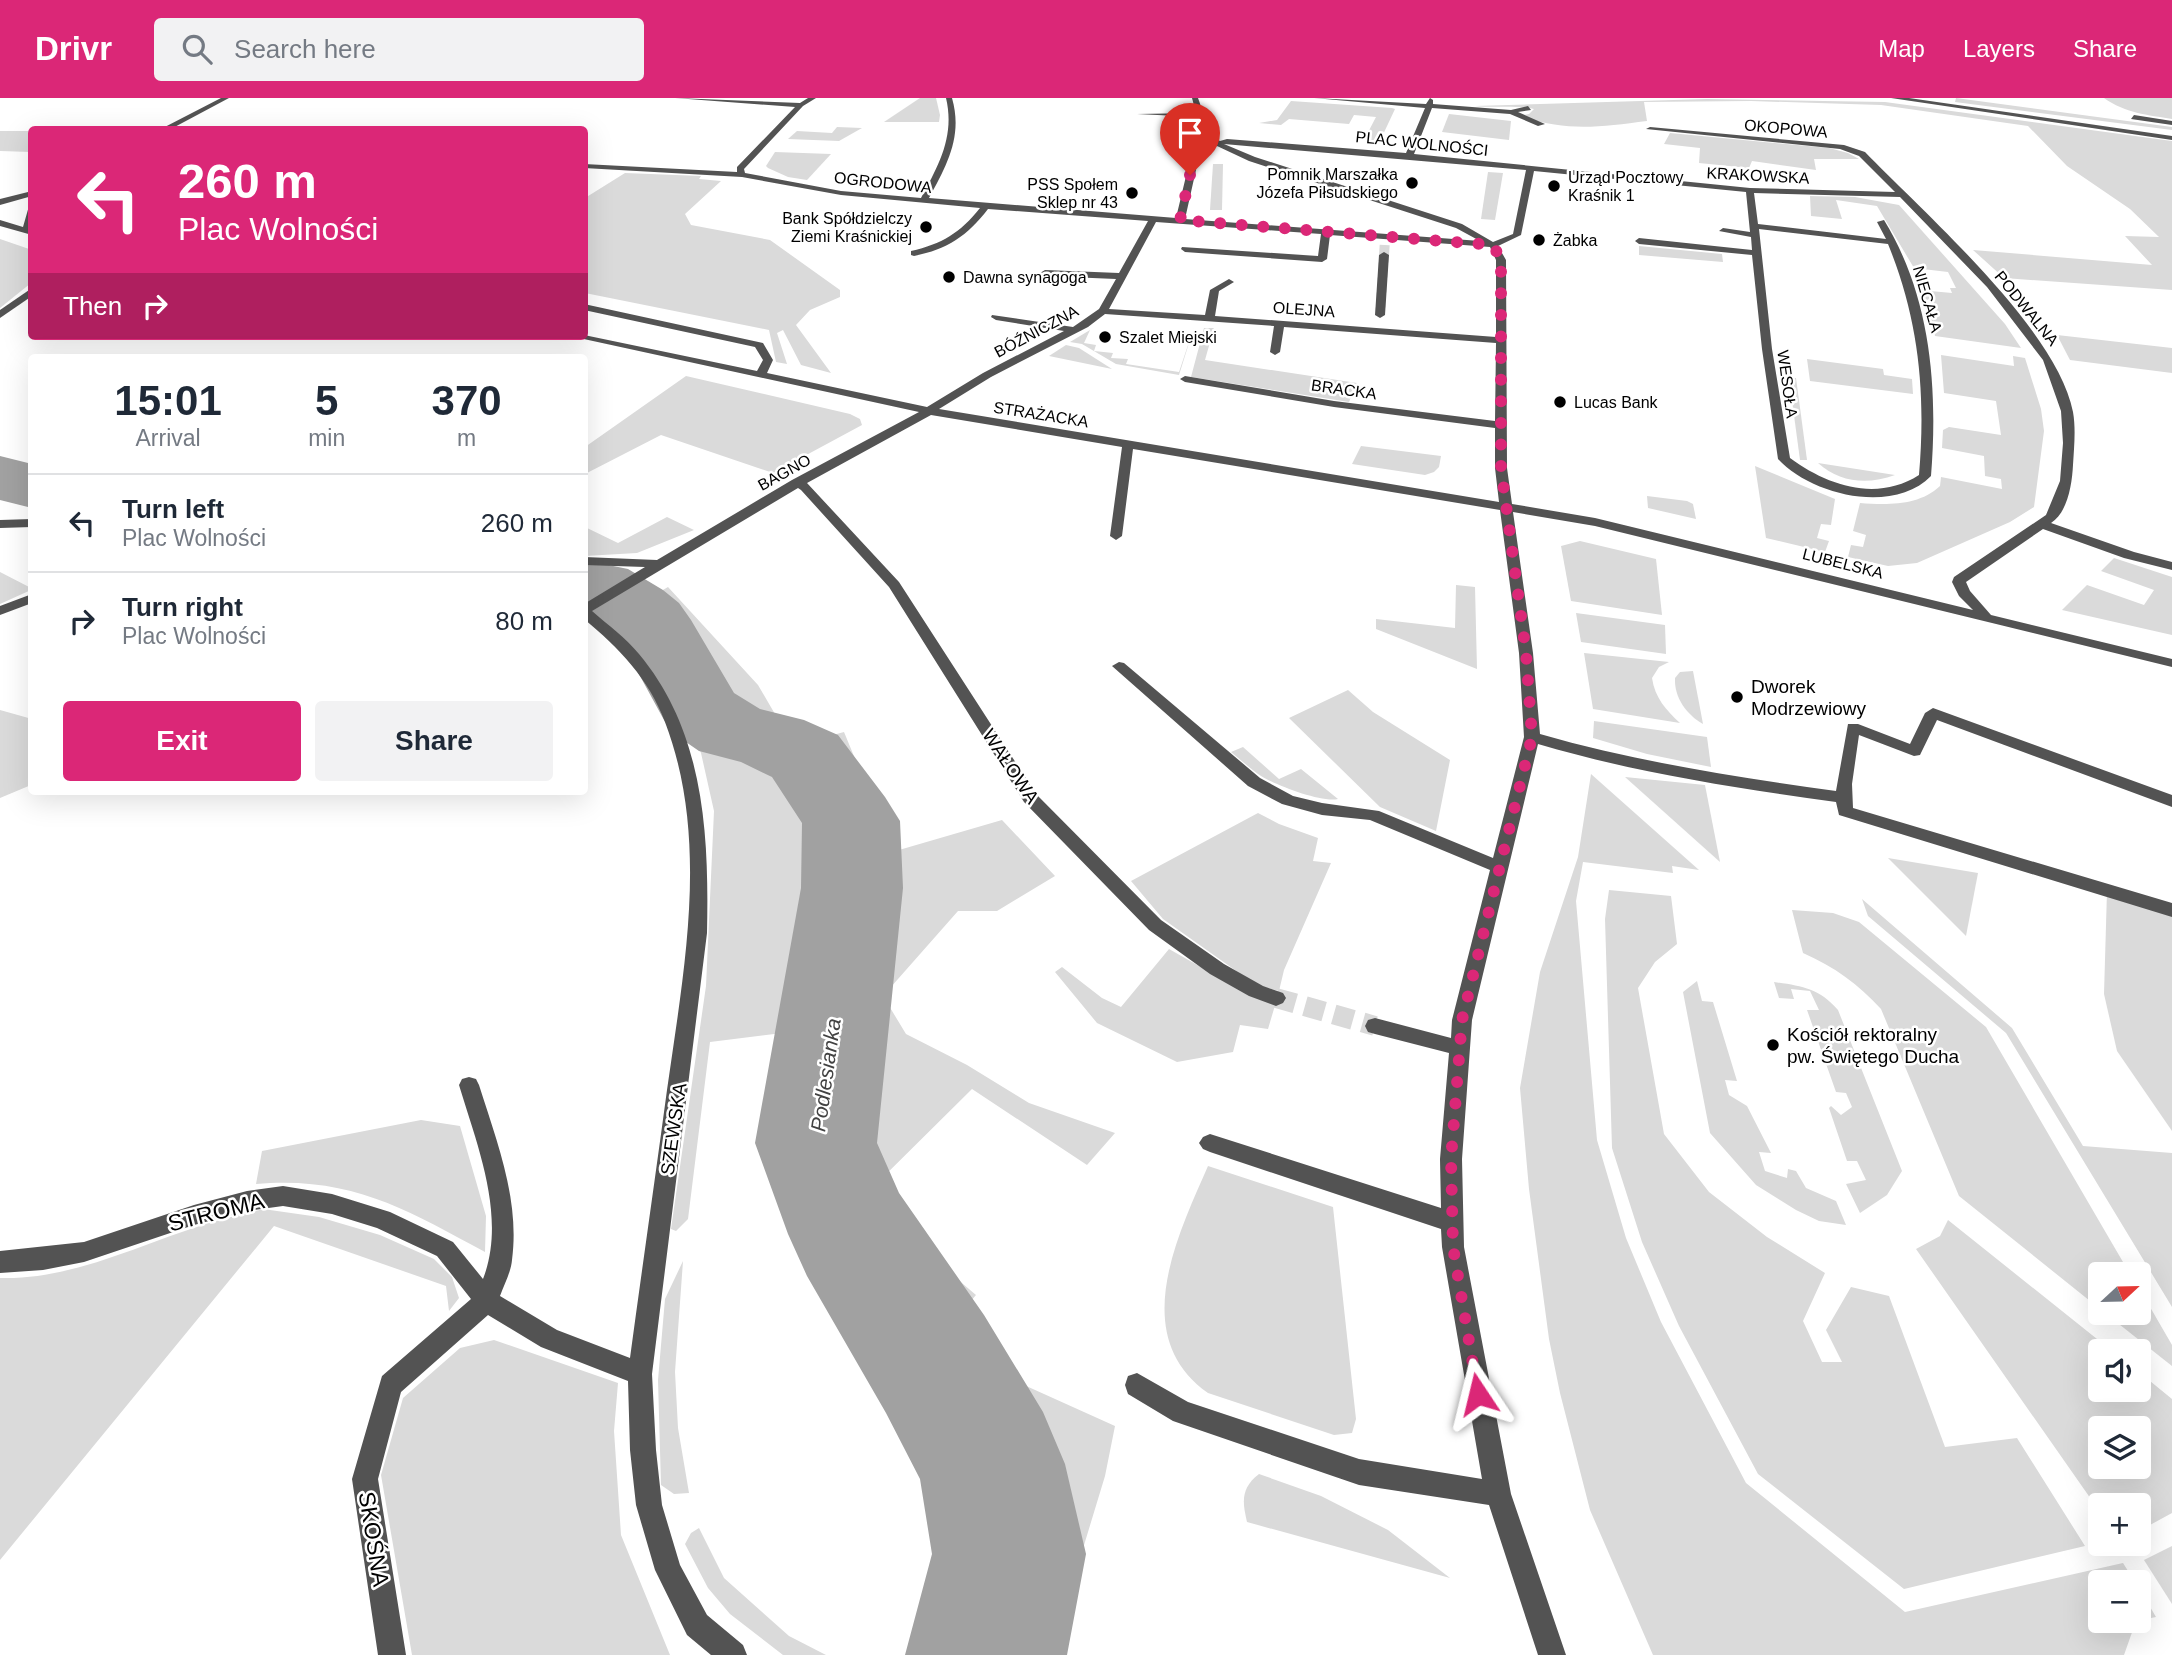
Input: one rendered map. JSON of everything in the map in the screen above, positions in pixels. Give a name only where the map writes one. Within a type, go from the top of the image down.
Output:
[{"type":"street","points":[[170,126],[226,98]]},
{"type":"street","points":[[678,98],[801,105]]},
{"type":"street","points":[[742,175],[740,169],[801,105],[813,98]]},
{"type":"street","points":[[923,201],[950,151],[952,123],[949,98]]},
{"type":"street","points":[[1195,98],[1205,132],[1217,143],[1252,159],[1438,218],[1475,233],[1493,245],[1502,263],[1501,425],[1505,505],[1526,653],[1532,737],[1462,1020],[1451,1159],[1452,1222],[1455,1260],[1498,1494],[1552,1655]]},
{"type":"street","points":[[1317,98],[1429,103],[1511,112],[1541,124]]},
{"type":"street","points":[[1894,98],[2172,138]]},
{"type":"street","points":[[1409,156],[1429,103]]},
{"type":"street","points":[[1511,112],[1528,108]]},
{"type":"street","points":[[1141,114],[1200,115]]},
{"type":"street","points":[[2134,117],[2172,123]]},
{"type":"street","name":"OKOPOWA","points":[[1650,129],[1841,147],[1862,154],[1901,195]]},
{"type":"street","points":[[1217,143],[1196,151],[1180,220],[1386,239],[1493,245],[1517,235],[1530,169]]},
{"type":"street","name":"PLAC WOLNOŚCI","points":[[1217,143],[1270,143],[1530,169]]},
{"type":"street","name":"OGRODOWA","points":[[588,166],[742,175],[801,187],[923,201],[1180,220]]},
{"type":"street","name":"KRAKOWSKA","points":[[1530,169],[1750,190],[1901,195]]},
{"type":"street","name":"WESOŁA","points":[[1750,190],[1767,349],[1784,459],[1803,473],[1832,486],[1867,492],[1900,490]]},
{"type":"street","points":[[0,202],[28,194]]},
{"type":"street","name":"PODWALNA","points":[[1901,195],[1990,285],[2048,360],[2067,411],[2069,443],[2066,481],[2057,509],[2051,518],[1961,577],[1959,582],[1964,593],[1987,616]]},
{"type":"street","points":[[914,253],[938,248],[960,238],[986,206]]},
{"type":"street","name":"BÓŹNICZNA","points":[[929,411],[987,375],[1074,330],[1103,311],[1153,219]]},
{"type":"street","points":[[1881,222],[1892,242]]},
{"type":"street","points":[[0,223],[28,231]]},
{"type":"street","points":[[1723,231],[1755,230],[1892,242]]},
{"type":"street","points":[[1185,249],[1322,259],[1326,232]]},
{"type":"street","points":[[1639,241],[1758,253]]},
{"type":"street","name":"NIECAŁA","points":[[1892,242],[1908,278],[1924,340],[1930,426],[1925,476],[1900,490]]},
{"type":"street","points":[[1380,316],[1384,256]]},
{"type":"street","points":[[1045,272],[1122,276]]},
{"type":"street","points":[[1209,319],[1215,290],[1229,282]]},
{"type":"street","points":[[0,315],[28,294]]},
{"type":"street","points":[[588,308],[759,345],[768,360],[761,375]]},
{"type":"street","name":"OLEJNA","points":[[1103,311],[1501,340]]},
{"type":"street","points":[[996,317],[1074,330]]},
{"type":"street","points":[[1275,352],[1279,324]]},
{"type":"street","name":"STRAŻACKA","points":[[588,339],[929,411],[1505,505]]},
{"type":"street","name":"BRACKA","points":[[1185,379],[1334,404],[1501,425]]},
{"type":"street","name":"BAGNO","points":[[657,564],[796,483],[929,411]]},
{"type":"street","points":[[1116,536],[1125,454],[1129,444]]},
{"type":"street","name":"WAŁOWA","points":[[796,483],[805,486],[894,585],[1030,798],[1155,925],[1217,968],[1256,991],[1276,999]]},
{"type":"street","name":"LUBELSKA","points":[[1505,505],[1595,522],[2172,663]]},
{"type":"street","points":[[0,524],[28,523]]},
{"type":"street","points":[[2041,524],[2129,555],[2172,566]]},
{"type":"street","points":[[588,561],[657,564]]},
{"type":"street","name":"SZEWSKA","points":[[657,564],[588,607],[635,658],[651,682],[678,734],[698,820],[698,933],[640,1374],[649,1505],[668,1570],[697,1625],[733,1655]]},
{"type":"street","points":[[0,611],[28,599]]},
{"type":"street","points":[[1119,666],[1254,782],[1288,800],[1373,815],[1500,868]]},
{"type":"street","points":[[2172,801],[1933,713],[1914,751],[1853,727],[1844,798],[1844,811],[2172,910]]},
{"type":"street","points":[[1532,737],[1580,751],[1710,779],[1844,798]]},
{"type":"street","points":[[1375,1026],[1460,1048]]},
{"type":"street","points":[[469,1085],[494,1167],[502,1208],[501,1262],[486,1301]]},
{"type":"street","points":[[1210,1143],[1452,1222]]},
{"type":"street","name":"STROMA","points":[[0,1262],[43,1259],[84,1252],[194,1215],[247,1201],[283,1196],[332,1204],[382,1219],[445,1249],[486,1301],[549,1339],[640,1374]]},
{"type":"street","name":"SKOŚNA","points":[[392,1655],[365,1479],[391,1385],[486,1301]]},
{"type":"street","points":[[1138,1385],[1182,1412],[1359,1472],[1498,1494]]},
{"type":"shaded area","points":[[920,98],[936,98],[939,122],[884,122]]},
{"type":"shaded area","points":[[1956,98],[2172,127],[2172,130],[1955,102]]},
{"type":"shaded area","points":[[2104,98],[2172,98],[2172,119],[2128,110]]},
{"type":"shaded area","points":[[1707,99],[1885,102],[2172,141],[2172,290],[2004,278],[1973,250],[2152,265],[2125,236],[2159,237],[2130,209],[2067,166],[2028,126],[1881,105],[1751,101],[1644,102],[1647,121],[1583,127],[1553,124],[1520,116],[1529,114],[1534,109],[1475,106]]},
{"type":"shaded area","points":[[1291,101],[1395,109],[1380,141],[1364,140],[1376,117],[1354,115],[1349,124],[1289,119],[1281,125],[1259,123],[1277,120]]},
{"type":"shaded area","points":[[1449,114],[1511,121],[1509,140],[1442,132]]},
{"type":"shaded area","points":[[837,127],[862,128],[839,141],[788,139],[797,131],[832,133]]},
{"type":"shaded area","points":[[0,131],[28,131],[28,152],[0,151]]},
{"type":"shaded area","points":[[1670,133],[1829,148],[1859,159],[1814,159],[1816,170],[1752,161],[1749,168],[1699,163],[1700,148],[1664,144]]},
{"type":"shaded area","points":[[775,152],[831,154],[807,180],[788,177],[768,168],[766,166]]},
{"type":"shaded area","points":[[1213,164],[1223,164],[1222,210],[1210,210]]},
{"type":"shaded area","points":[[1488,172],[1503,173],[1495,220],[1481,219]]},
{"type":"shaded area","points":[[625,173],[701,176],[699,179],[721,181],[685,214],[691,225],[770,240],[840,290],[840,297],[810,310],[796,325],[831,373],[801,365],[783,330],[777,333],[787,364],[776,362],[769,330],[588,294],[588,196]]},
{"type":"shaded area","points":[[1810,196],[1855,197],[1899,205],[2005,324],[2021,348],[1935,336],[1922,285],[1928,286],[1930,291],[1952,293],[1950,288],[1956,288],[1948,272],[1914,268],[1877,206],[1836,200],[1842,219],[1811,216]]},
{"type":"shaded area","points":[[0,239],[28,249],[28,285],[0,308]]},
{"type":"shaded area","points":[[1639,246],[1722,254],[1723,262],[1639,255]]},
{"type":"shaded area","points":[[1194,327],[1179,375],[1116,364],[1082,344],[1070,342],[1090,330],[1084,343],[1096,345],[1094,351],[1113,353],[1111,358],[1128,359],[1126,364],[1179,372]]},
{"type":"shaded area","points":[[1204,328],[1214,328],[1205,360],[1357,383],[1349,402],[1191,377]]},
{"type":"shaded area","points":[[2057,335],[2172,348],[2172,373],[2070,360]]},
{"type":"shaded area","points":[[1066,345],[1079,348],[1112,369],[1049,356]]},
{"type":"shaded area","points":[[1941,355],[2014,366],[2013,356],[2025,358],[2041,409],[2044,431],[2034,507],[2010,522],[1917,563],[1888,566],[1848,557],[1851,545],[1863,547],[1866,535],[1853,531],[1860,503],[1892,504],[1913,501],[1932,493],[1940,486],[1941,477],[2002,489],[2001,479],[1985,476],[1984,456],[1942,448],[1943,430],[1949,427],[2001,435],[1996,401],[1944,393]]},
{"type":"shaded area","points":[[1807,359],[1883,369],[1884,375],[1912,379],[1913,394],[1810,381]]},
{"type":"shaded area","points":[[686,376],[850,414],[860,419],[862,425],[773,473],[661,435],[588,472],[588,445]]},
{"type":"shaded area","points":[[1789,378],[1796,378],[1807,460],[1800,460]]},
{"type":"shaded area","points":[[1361,446],[1441,456],[1439,467],[1425,475],[1352,464]]},
{"type":"shaded area","points":[[1818,463],[1895,475],[1875,480],[1855,480],[1836,475]]},
{"type":"shaded area","points":[[0,466],[28,471],[28,492],[0,485]]},
{"type":"shaded area","points":[[1755,466],[1835,499],[1831,525],[1821,524],[1817,538],[1829,541],[1825,552],[1766,538]]},
{"type":"shaded area","points":[[1647,496],[1687,501],[1693,504],[1696,519],[1648,508]]},
{"type":"shaded area","points":[[667,517],[694,530],[637,553],[588,556],[588,528],[618,543]]},
{"type":"shaded area","points":[[1580,541],[1656,559],[1662,615],[1571,601],[1561,546]]},
{"type":"shaded area","points":[[2114,558],[2172,577],[2172,635],[2062,610],[2087,585],[2144,605],[2154,590],[2101,571]]},
{"type":"shaded area","points":[[588,568],[625,570],[625,573],[592,590],[588,589]]},
{"type":"shaded area","points":[[0,572],[28,586],[28,591],[0,604]]},
{"type":"shaded area","points":[[1456,585],[1475,587],[1477,669],[1376,629],[1376,619],[1455,628]]},
{"type":"shaded area","points":[[668,587],[758,685],[779,721],[811,741],[844,732],[875,807],[863,810],[875,857],[1002,820],[1055,876],[997,911],[958,911],[883,996],[906,1034],[967,1065],[1029,1103],[1115,1133],[1087,1165],[972,1089],[862,1198],[976,1295],[954,1321],[1024,1385],[1115,1426],[1105,1476],[1071,1588],[1047,1580],[1023,1655],[943,1655],[963,1602],[969,1558],[958,1485],[844,1271],[804,1149],[807,1030],[710,1042],[688,1219],[676,1231],[671,1229],[706,986],[714,811],[701,753],[683,710],[647,653],[615,623],[618,616]]},
{"type":"shaded area","points":[[1576,613],[1665,625],[1666,654],[1581,642]]},
{"type":"shaded area","points":[[1584,653],[1669,662],[1659,667],[1652,678],[1662,703],[1680,723],[1593,709]]},
{"type":"shaded area","points":[[1693,671],[1703,724],[1683,705],[1675,685],[1675,678],[1680,672]]},
{"type":"shaded area","points":[[1348,690],[1373,712],[1450,760],[1436,831],[1380,807],[1289,718]]},
{"type":"shaded area","points":[[0,710],[28,718],[28,786],[0,798]]},
{"type":"shaded area","points":[[1594,721],[1707,737],[1711,767],[1647,754],[1593,738]]},
{"type":"shaded area","points":[[1243,747],[1279,779],[1301,769],[1338,799],[1309,795],[1265,778],[1231,752]]},
{"type":"shaded area","points":[[1591,774],[1699,870],[1672,866],[1673,873],[1583,862],[1576,901],[1597,1140],[1626,1238],[1661,1322],[1746,1483],[1905,1612],[2088,1571],[2088,1633],[2132,1633],[2124,1655],[1653,1655],[1590,1510],[1549,1339],[1529,1189],[1520,1088],[1540,972],[1578,857]]},
{"type":"shaded area","points":[[1625,777],[1705,785],[1720,862]]},
{"type":"shaded area","points":[[1258,813],[1318,838],[1313,861],[1331,863],[1284,970],[1279,991],[1256,985],[1163,919],[1131,881]]},
{"type":"shaded area","points":[[1888,858],[1978,873],[1966,936]]},
{"type":"shaded area","points":[[1609,890],[1671,896],[1677,944],[1655,962],[1638,988],[1664,1134],[1709,1192],[1767,1237],[1825,1273],[1803,1321],[1822,1362],[1842,1362],[1826,1330],[1851,1287],[1889,1296],[1945,1447],[2017,1438],[2085,1546],[1904,1589],[1758,1474],[1679,1326],[1642,1242],[1612,1148],[1605,919]]},
{"type":"shaded area","points":[[2107,891],[2172,910],[2172,1131],[2117,1051],[2104,994]]},
{"type":"shaded area","points":[[1862,899],[2012,1028],[2083,1146],[2172,1153],[2172,1307],[2151,1272],[2151,1262],[2145,1262],[2006,1033],[1868,916]]},
{"type":"shaded area","points":[[1792,910],[1833,913],[1859,922],[1986,1027],[2123,1262],[2088,1262],[2088,1299],[1959,1196],[1881,1009],[1845,977],[1803,953]]},
{"type":"shaded area","points":[[1169,949],[1252,996],[1276,1002],[1268,1029],[1240,1025],[1233,1052],[1177,1062],[1097,1023],[1055,972],[1062,967],[1102,998],[1121,1007]]},
{"type":"shaded area","points":[[1697,981],[1702,1001],[1713,1002],[1737,1081],[1725,1080],[1729,1095],[1747,1106],[1771,1153],[1759,1152],[1765,1171],[1787,1178],[1788,1169],[1796,1171],[1806,1188],[1836,1201],[1846,1225],[1819,1221],[1756,1185],[1710,1133],[1683,992]]},
{"type":"shaded area","points":[[1774,982],[1801,987],[1817,993],[1838,1010],[1902,1171],[1887,1195],[1860,1213],[1846,1184],[1866,1180],[1857,1161],[1847,1161],[1829,1108],[1831,1106],[1841,1115],[1852,1107],[1846,1093],[1836,1092],[1807,1010],[1819,1010],[1810,991],[1791,989],[1794,999],[1779,998]]},
{"type":"shaded area","points":[[421,1120],[460,1126],[486,1216],[485,1252],[429,1222],[376,1199],[321,1185],[256,1184],[262,1151]]},
{"type":"shaded area","points":[[1208,1166],[1333,1207],[1356,1419],[1352,1433],[1334,1435],[1208,1393],[1184,1370],[1170,1343],[1165,1315],[1166,1285],[1173,1254]]},
{"type":"shaded area","points":[[263,1209],[319,1217],[380,1235],[434,1259],[452,1277],[459,1298],[449,1311],[446,1286],[274,1226],[0,1560],[0,1278],[27,1277],[79,1267],[206,1224]]},
{"type":"shaded area","points":[[1948,1220],[2097,1339],[2088,1339],[2088,1402],[2151,1402],[2151,1382],[2172,1399],[2172,1513],[2151,1524],[2151,1493],[2088,1495],[1916,1249],[1940,1236]]},
{"type":"shaded area","points":[[683,1261],[675,1372],[678,1428],[689,1493],[674,1494],[661,1485],[658,1380],[665,1299]]},
{"type":"shaded area","points":[[2151,1309],[2172,1345],[2172,1366],[2151,1349],[2151,1339],[2138,1339],[2120,1325],[2151,1325]]},
{"type":"shaded area","points":[[494,1340],[618,1383],[614,1431],[621,1535],[670,1655],[412,1655],[381,1475],[403,1398],[460,1348]]},
{"type":"shaded area","points":[[1259,1474],[1321,1496],[1388,1530],[1450,1578],[1247,1522],[1244,1495],[1249,1484]]},
{"type":"shaded area","points":[[699,1528],[724,1578],[789,1636],[826,1655],[783,1655],[730,1614],[708,1588],[685,1544],[691,1533]]},
{"type":"shaded area","points":[[2172,1546],[2172,1604],[2151,1570],[2144,1560]]},
{"type":"shaded area","points":[[2123,1563],[2127,1570],[2092,1570]]},
{"type":"waterway","name":"Podlesianka","points":[[0,477],[28,486]]},
{"type":"waterway","name":"Podlesianka","points":[[588,584],[600,586],[635,607],[650,620],[701,711],[731,731],[772,741],[805,756],[851,821],[852,888],[816,1143],[853,1234],[935,1364],[991,1464],[1009,1554],[986,1655]]},
{"type":"tunnel","points":[[1384,255],[1385,240]]},
{"type":"tunnel","points":[[1276,998],[1375,1026]]},
{"type":"place","name":"Pomnik Marszałka Józefa Piłsudskiego","points":[[1412,183]]},
{"type":"place","name":"Urząd Pocztowy Kraśnik 1","points":[[1554,186]]},
{"type":"place","name":"PSS Społem Sklep nr 43","points":[[1132,193]]},
{"type":"place","name":"Bank Spółdzielczy Ziemi Kraśnickiej","points":[[926,227]]},
{"type":"place","name":"Żabka","points":[[1539,240]]},
{"type":"place","name":"Dawna synagoga","points":[[949,277]]},
{"type":"place","name":"Szalet Miejski","points":[[1105,337]]},
{"type":"place","name":"Lucas Bank","points":[[1560,402]]},
{"type":"place","name":"Dworek Modrzewiowy","points":[[1737,697]]},
{"type":"place","name":"Kościół rektoralny pw. Świętego Ducha","points":[[1773,1045]]},
{"type":"route","points":[[1190,175],[1180,220],[1493,245],[1502,263],[1501,468],[1526,653],[1532,737],[1462,1020],[1451,1159],[1453,1247],[1478,1394]]}]
